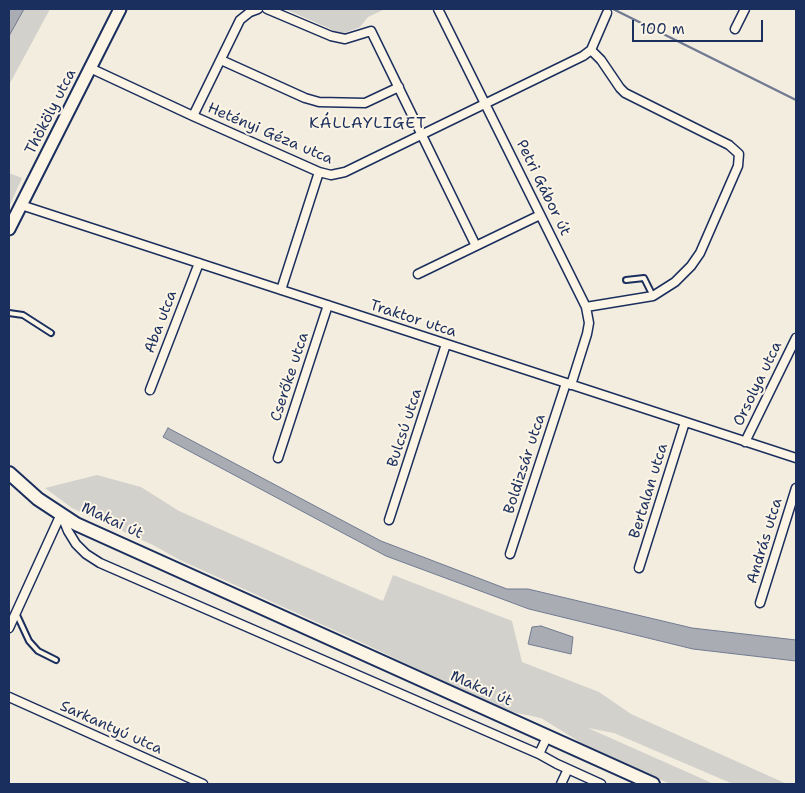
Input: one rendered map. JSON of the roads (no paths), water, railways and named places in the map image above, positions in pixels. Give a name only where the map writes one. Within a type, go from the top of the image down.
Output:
[{"type":"main road","points":[[9,473],[38,498],[61,514]]},
{"type":"main road","name":"Makai út","points":[[61,514],[76,524],[653,784]]},
{"type":"street","name":"Thököly utca","points":[[9,229],[120,9]]},
{"type":"street","points":[[193,116],[240,20],[250,12],[258,9]]},
{"type":"street","points":[[267,9],[331,36],[345,39],[371,31],[476,246]]},
{"type":"street","name":"Petri Gábor út","points":[[438,9],[586,307],[589,323],[587,334],[568,384]]},
{"type":"street","points":[[735,29],[745,9]]},
{"type":"street","points":[[586,307],[653,296],[675,282],[691,266],[700,253],[738,166],[739,154],[729,145],[625,93],[620,88],[601,60],[591,50],[607,13]]},
{"type":"street","name":"Hetényi Géza utca","points":[[90,68],[319,172],[331,175],[345,172],[422,135],[591,50]]},
{"type":"street","points":[[221,60],[318,102],[365,103],[399,87]]},
{"type":"street","points":[[280,290],[319,172]]},
{"type":"street","name":"Traktor utca","points":[[21,205],[796,458]]},
{"type":"street","points":[[418,274],[540,214]]},
{"type":"street","name":"Aba utca","points":[[150,390],[198,263]]},
{"type":"street","name":"Cserőke utca","points":[[278,458],[328,306]]},
{"type":"street","name":"Orsolya utca","points":[[745,442],[796,338]]},
{"type":"street","name":"Bulcsú utca","points":[[389,520],[446,344]]},
{"type":"street","name":"Boldizsár utca","points":[[510,554],[568,384]]},
{"type":"street","name":"Bertalan utca","points":[[639,568],[684,422]]},
{"type":"street","name":"András utca","points":[[760,603],[796,488]]},
{"type":"street","points":[[9,628],[61,514]]},
{"type":"street","name":"Makai út","points":[[61,514],[76,544],[86,554],[100,563],[539,754],[601,784]]},
{"type":"street","name":"Sarkantyú utca","points":[[9,696],[202,784]]},
{"type":"street","points":[[539,754],[547,736]]},
{"type":"street","points":[[561,784],[568,769]]},
{"type":"lane","points":[[626,280],[644,278],[653,296]]},
{"type":"lane","points":[[9,313],[23,315],[50,333]]},
{"type":"lane","points":[[16,612],[29,641],[38,651],[56,660]]},
{"type":"waterway","points":[[613,9],[796,100]]},
{"type":"district","name":"KÁLLAYLIGET","points":[[368,124]]}]
